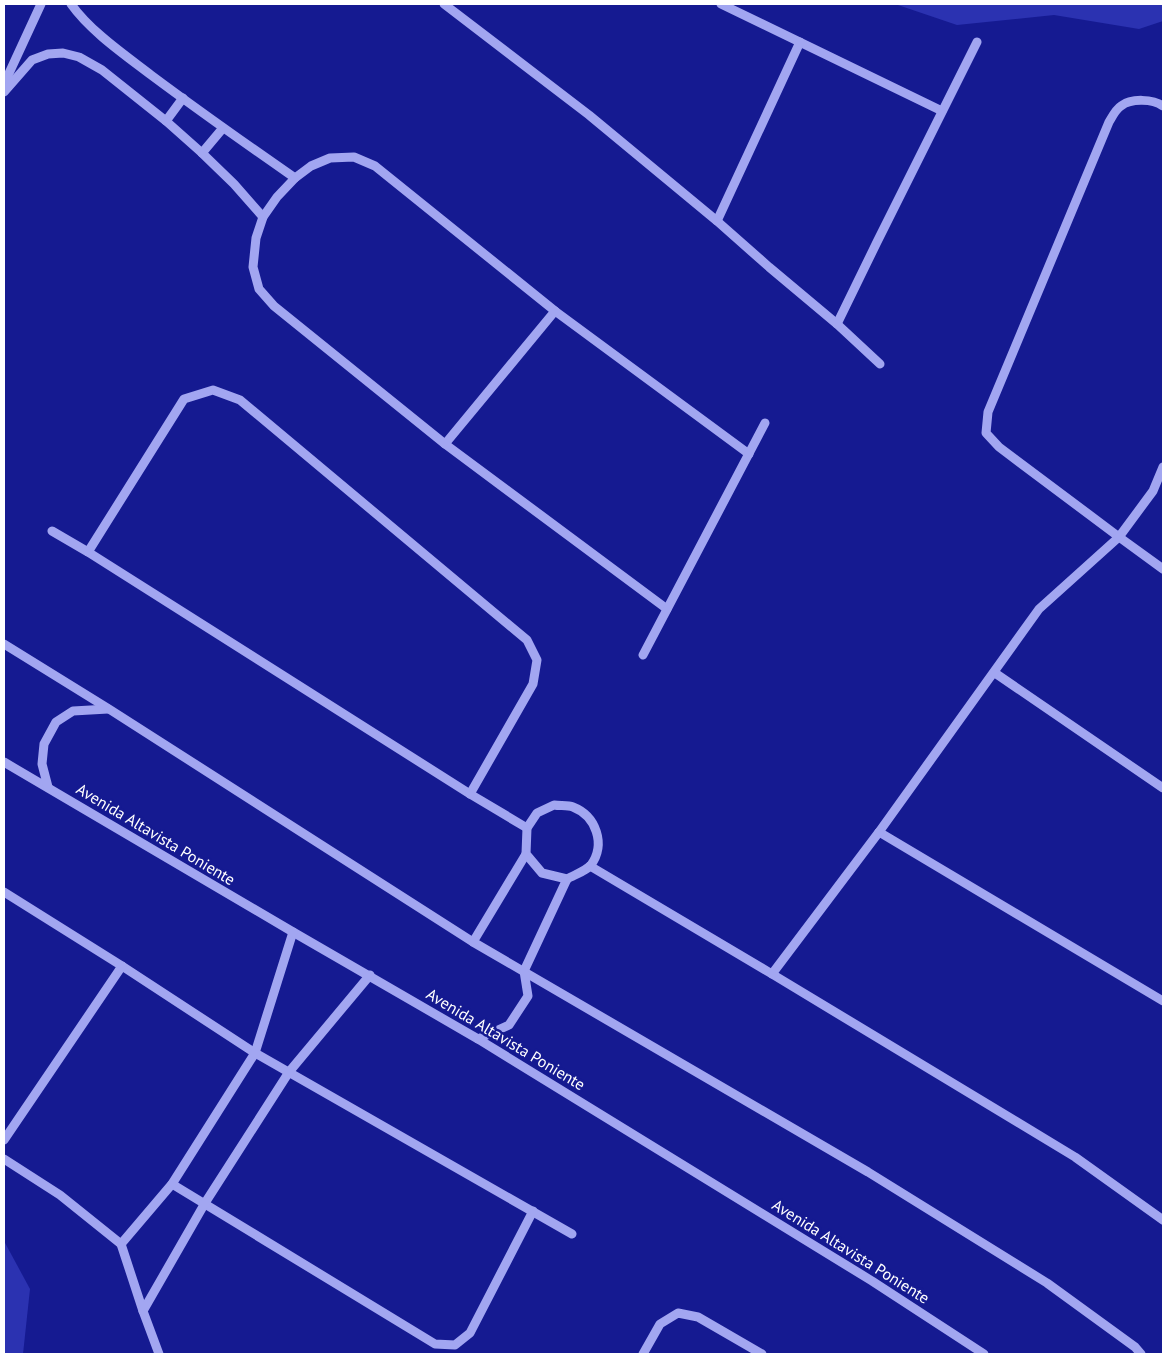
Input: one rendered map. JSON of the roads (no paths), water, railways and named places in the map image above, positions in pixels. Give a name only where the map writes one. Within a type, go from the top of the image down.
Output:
[{"type":"street","points":[[4,84],[41,4]]},
{"type":"street","points":[[71,4],[110,44],[223,128],[295,178]]},
{"type":"street","points":[[444,4],[589,115],[717,221],[837,324],[880,364]]},
{"type":"street","points":[[721,4],[942,111]]},
{"type":"street","points":[[717,221],[800,42]]},
{"type":"street","points":[[837,324],[977,42]]},
{"type":"street","points":[[4,92],[32,60],[48,54],[63,53],[79,57],[102,70],[166,121],[234,184],[263,217]]},
{"type":"street","points":[[166,121],[183,98]]},
{"type":"street","points":[[1163,106],[1160,103],[1138,99],[1121,105],[1109,122],[988,412],[986,433],[999,447],[1163,568]]},
{"type":"street","points":[[202,153],[223,128]]},
{"type":"street","points":[[667,609],[445,444],[274,306],[258,289],[252,267],[256,238],[263,217],[277,196],[295,178],[311,166],[330,158],[354,157],[375,166],[555,311],[749,454]]},
{"type":"street","points":[[445,444],[555,311]]},
{"type":"street","points":[[88,552],[184,399],[212,390],[240,400],[527,640],[537,660],[533,684],[470,794]]},
{"type":"street","points":[[643,655],[765,423]]},
{"type":"street","points":[[772,974],[879,832],[995,673],[1039,609],[1120,537],[1153,491],[1163,467]]},
{"type":"street","points":[[52,531],[527,828]]},
{"type":"street","points":[[4,644],[474,942],[868,1172],[1047,1283],[1141,1354]]},
{"type":"street","points":[[995,673],[1163,788]]},
{"type":"street","points":[[48,787],[42,764],[44,744],[56,722],[73,711],[109,709]]},
{"type":"street","name":"Avenida Altavista Poniente","points":[[4,762],[478,1039],[872,1281],[984,1354]]},
{"type":"street","points":[[474,942],[526,854],[527,828],[537,813],[554,805],[572,806],[588,816],[597,831],[598,850],[590,866],[568,878],[524,971],[528,996],[509,1025],[478,1039]]},
{"type":"street","points":[[879,832],[1163,1001]]},
{"type":"street","points":[[526,854],[542,874],[568,878]]},
{"type":"street","points":[[590,866],[1075,1157],[1163,1220]]},
{"type":"street","points":[[4,892],[255,1053],[572,1234]]},
{"type":"street","points":[[121,1244],[172,1184],[255,1053],[293,932]]},
{"type":"street","points":[[4,1140],[122,966]]},
{"type":"street","points":[[143,1311],[205,1204],[289,1072],[370,975]]},
{"type":"street","points":[[4,1159],[60,1195],[121,1244],[159,1354]]},
{"type":"street","points":[[172,1184],[435,1344],[455,1345],[470,1333],[533,1211]]},
{"type":"street","points":[[643,1354],[660,1324],[678,1313],[698,1317],[762,1354]]}]
